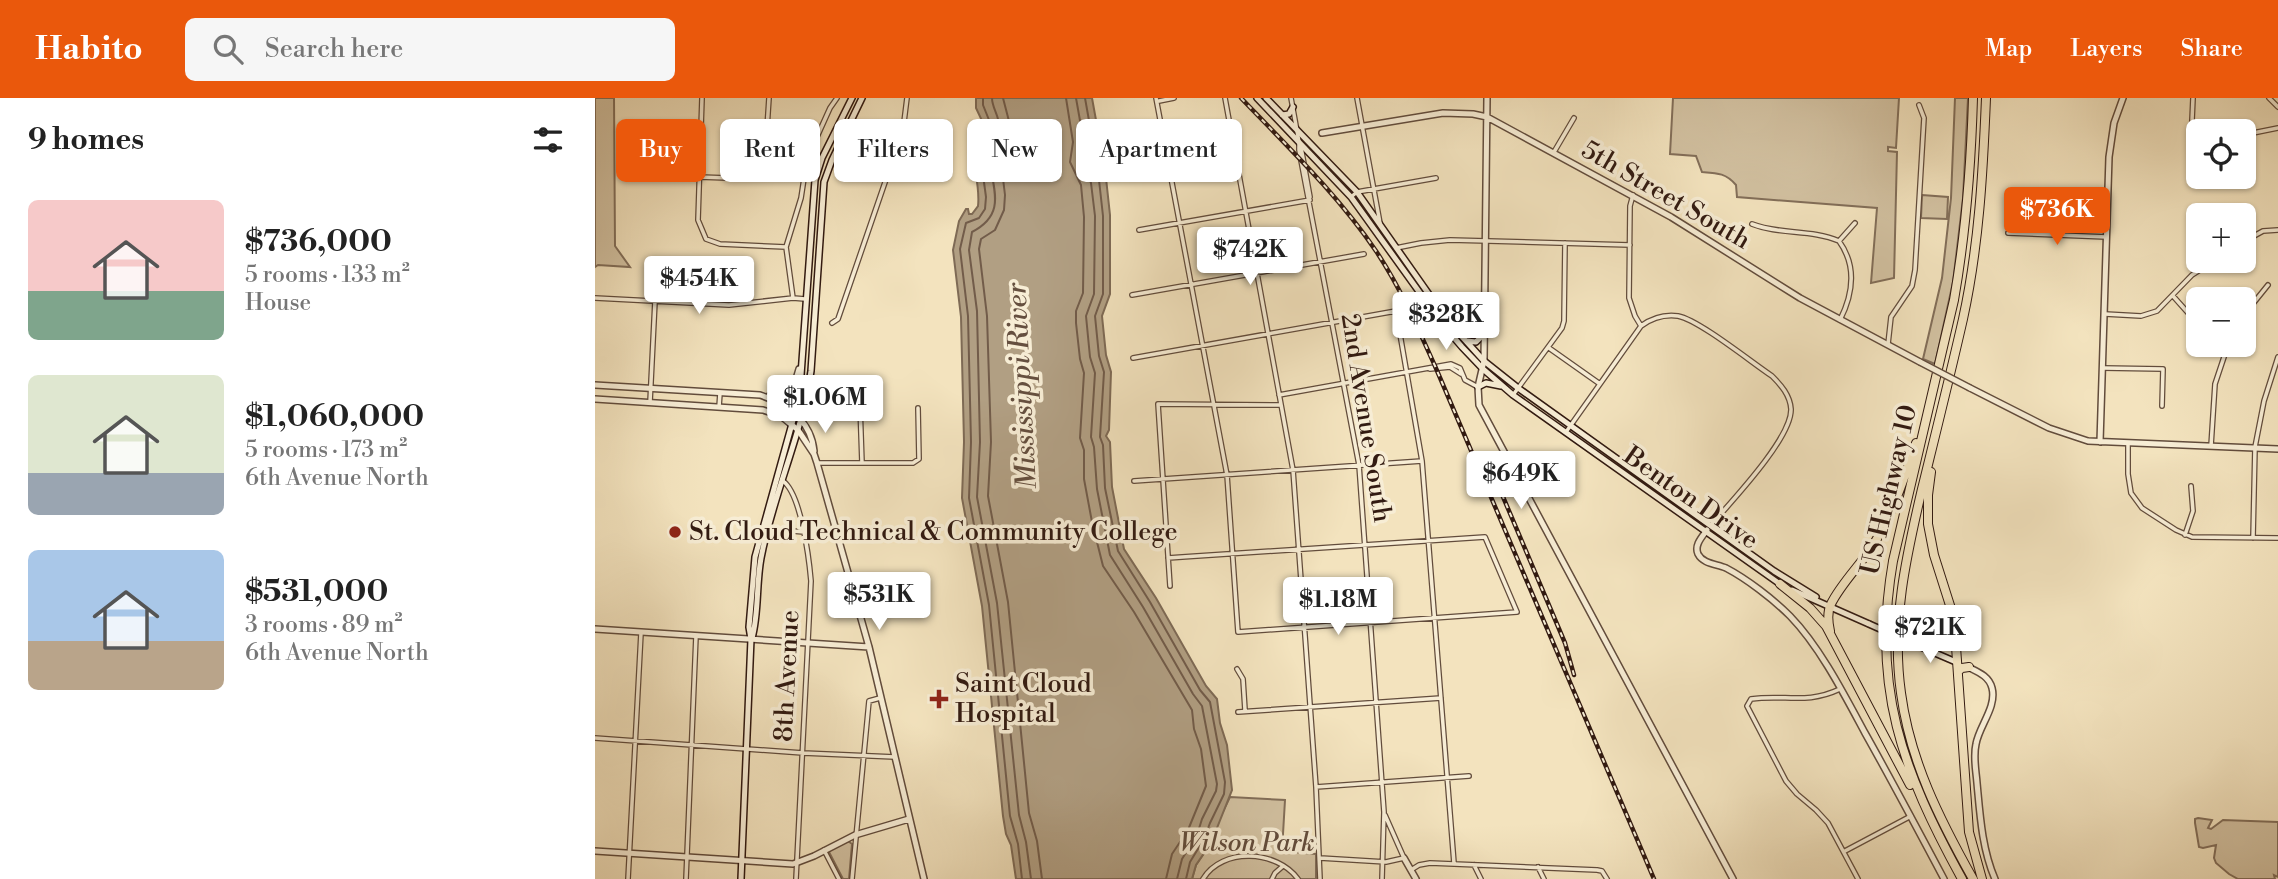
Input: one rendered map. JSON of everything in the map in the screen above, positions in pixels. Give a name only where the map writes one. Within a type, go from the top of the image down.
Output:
[{"type":"highway","name":"US Highway 10","points":[[1962,879],[1938,835],[1902,750],[1890,698],[1885,640],[1887,597],[1893,561],[1954,300],[1970,182],[1973,98]]},
{"type":"highway","points":[[1973,879],[1940,819],[1919,767],[1904,712],[1897,656],[1901,585],[1968,295],[1976,247],[1983,179],[1986,98]]},
{"type":"highway","points":[[1832,639],[1829,625],[1830,606],[1873,545],[1892,509],[1933,390]]},
{"type":"highway","points":[[1944,402],[1927,511],[1934,555],[1954,618],[1969,832],[1982,879]]},
{"type":"highway","points":[[1780,584],[1810,608],[1826,626],[1938,835]]},
{"type":"highway","points":[[1957,666],[1969,667]]},
{"type":"street","points":[[701,119],[702,98]]},
{"type":"street","points":[[706,177],[757,179],[764,174],[769,98]]},
{"type":"street","points":[[793,298],[786,247],[801,198],[807,159],[837,98]]},
{"type":"street","points":[[741,879],[751,639],[749,627],[755,557],[795,413],[803,352],[815,180],[822,158],[852,98]]},
{"type":"street","points":[[751,639],[755,627],[761,558],[802,421],[811,371],[822,193],[827,171],[862,98]]},
{"type":"street","points":[[832,323],[838,318],[903,130],[907,98]]},
{"type":"street","points":[[1168,558],[1233,554],[1364,544],[1485,537],[1517,612],[1238,632],[1233,554],[1227,475],[1157,99],[1174,98]]},
{"type":"street","points":[[1225,98],[1293,470],[1320,879]]},
{"type":"street","name":"Benton Drive","points":[[1257,98],[1313,157],[1354,195],[1447,320],[1484,361],[1774,571],[1830,606]]},
{"type":"street","name":"Benton Drive","points":[[1266,98],[1380,224],[1443,325],[1503,387],[1780,584],[1957,666]]},
{"type":"street","name":"2nd Avenue South","points":[[1291,98],[1310,200]]},
{"type":"street","points":[[1357,98],[1380,224]]},
{"type":"street","points":[[1487,98],[1485,333],[1483,369],[1478,387],[1479,405],[1733,879]]},
{"type":"street","points":[[2100,442],[2112,135],[2123,98]]},
{"type":"street","points":[[2192,119],[2193,98]]},
{"type":"street","points":[[2269,98],[2278,107]]},
{"type":"street","points":[[1888,344],[1891,317],[1912,286],[1916,270],[1924,118],[1919,106]]},
{"type":"street","points":[[1281,115],[1289,114],[1293,107]]},
{"type":"street","name":"5th Street South","points":[[1322,133],[1443,113],[1487,117],[1633,195],[1840,320],[2061,433],[2100,442],[2278,449]]},
{"type":"street","points":[[1554,152],[1574,118]]},
{"type":"street","points":[[2256,132],[2278,128]]},
{"type":"street","name":"2nd Avenue South","points":[[1299,142],[1359,466],[1384,812],[1382,879]]},
{"type":"street","points":[[1305,163],[1308,158],[1313,157]]},
{"type":"street","points":[[1354,195],[1374,188],[1436,178]]},
{"type":"street","points":[[699,182],[698,220],[706,239],[720,244],[786,247]]},
{"type":"street","points":[[1633,195],[1630,206],[1629,298],[1641,326]]},
{"type":"street","points":[[1139,230],[1310,200]]},
{"type":"street","points":[[1839,241],[1855,223]]},
{"type":"street","points":[[1752,224],[1767,229],[1816,233],[1839,241],[1848,258],[1852,275],[1849,297],[1840,320]]},
{"type":"street","points":[[2256,235],[2263,231],[2278,230]]},
{"type":"street","points":[[2008,233],[2107,237]]},
{"type":"street","points":[[1394,249],[1450,240],[1630,245]]},
{"type":"street","points":[[1513,395],[1562,328],[1565,243]]},
{"type":"street","points":[[1132,295],[1364,254]]},
{"type":"street","points":[[2105,314],[2148,315],[2158,311],[2195,273]]},
{"type":"street","points":[[2256,300],[2268,285]]},
{"type":"street","points":[[2173,296],[2186,311]]},
{"type":"street","points":[[595,298],[729,305],[805,299]]},
{"type":"street","points":[[650,402],[655,302]]},
{"type":"street","points":[[1133,358],[1396,311],[1422,461],[1454,863]]},
{"type":"street","points":[[1565,432],[1641,326],[1662,316],[1679,316],[1694,322],[1772,376],[1782,386],[1790,402],[1788,424],[1779,441],[1711,525],[1698,543],[1697,550],[1700,557],[1736,574],[1779,606],[1803,632],[1840,689],[1944,879]]},
{"type":"street","points":[[1466,341],[1476,342],[1485,333]]},
{"type":"street","points":[[1549,348],[1600,384]]},
{"type":"street","points":[[595,385],[781,397],[792,393],[797,383],[803,352]]},
{"type":"street","points":[[2211,446],[2215,384],[2224,357]]},
{"type":"street","points":[[2253,538],[2255,447],[2264,401],[2278,357]]},
{"type":"street","points":[[1279,395],[1451,364],[1460,368],[1465,380],[1478,387]]},
{"type":"street","points":[[2103,368],[2164,369],[2162,406]]},
{"type":"street","points":[[1478,387],[1486,383],[1503,387]]},
{"type":"street","points":[[719,407],[720,393]]},
{"type":"street","points":[[760,395],[795,413],[813,440],[814,454],[869,647],[924,879]]},
{"type":"street","points":[[595,399],[771,412],[792,424],[814,454]]},
{"type":"street","points":[[1170,586],[1158,404],[1280,405]]},
{"type":"street","points":[[860,405],[862,463]]},
{"type":"street","points":[[817,463],[912,463],[919,458],[918,408]]},
{"type":"street","points":[[2129,443],[2128,474],[2131,493],[2142,508],[2185,535],[2198,538],[2278,538]]},
{"type":"street","points":[[1134,481],[1422,461]]},
{"type":"street","name":"8th Avenue","points":[[783,481],[792,490],[804,532],[811,581],[796,879]]},
{"type":"street","points":[[2185,535],[2193,511],[2191,486]]},
{"type":"street","points":[[769,529],[804,532]]},
{"type":"street","points":[[595,629],[869,647]]},
{"type":"street","points":[[628,879],[641,632]]},
{"type":"street","points":[[686,879],[696,635]]},
{"type":"street","points":[[1969,667],[1984,675],[1993,690],[1991,705],[1977,739],[1975,752],[1982,829],[1995,879]]},
{"type":"street","points":[[1237,669],[1243,679],[1245,711]]},
{"type":"street","points":[[1840,689],[1824,697],[1758,698],[1748,701],[1749,711],[1786,781],[1824,817],[1858,879]]},
{"type":"street","points":[[852,879],[869,701],[881,698]]},
{"type":"street","points":[[1238,712],[1442,698]]},
{"type":"street","points":[[595,738],[895,757]]},
{"type":"street","points":[[1316,787],[1469,776]]},
{"type":"street","name":"2nd Avenue South","points":[[1384,812],[1404,858]]},
{"type":"street","points":[[1845,851],[1911,816]]},
{"type":"street","points":[[595,851],[741,862],[797,863],[855,835],[909,820]]},
{"type":"street","points":[[824,850],[839,879]]},
{"type":"street","points":[[1203,879],[1219,863],[1234,857],[1249,856],[1283,866],[1298,879]]},
{"type":"street","points":[[1320,858],[1382,862],[1404,858],[1416,879]]},
{"type":"street","points":[[1411,870],[1430,863],[1454,863],[1602,871],[1607,879]]},
{"type":"street","points":[[1473,864],[1481,879]]},
{"type":"street","points":[[1272,879],[1283,866]]},
{"type":"street","points":[[1538,867],[1544,879]]},
{"type":"green space","points":[[595,98],[614,98],[615,246],[630,267],[595,267]]},
{"type":"green space","points":[[1673,98],[1899,98],[1896,148],[1888,147],[1888,151],[1897,152],[1894,278],[1871,283],[1877,208],[1737,197],[1736,185],[1729,178],[1721,174],[1702,172],[1696,156],[1670,154]]},
{"type":"green space","points":[[1955,98],[1968,98],[1963,198],[1953,282],[1935,364],[1923,359],[1942,278],[1951,198]]},
{"type":"green space","points":[[1922,195],[1948,197],[1947,219],[1921,218]]},
{"type":"green space","name":"Wilson Park","points":[[1230,797],[1285,800],[1282,851],[1316,854],[1316,879],[1192,879],[1196,865],[1211,843]]},
{"type":"green space","points":[[2198,818],[2212,820],[2208,828],[2211,829],[2223,820],[2278,822],[2278,877],[2274,875],[2275,879],[2238,879],[2229,874],[2216,863],[2216,845],[2199,847],[2195,823]]},
{"type":"green space","points":[[848,841],[852,844],[849,879],[843,879],[829,852]]},
{"type":"water","name":"Mississippi River","points":[[976,98],[1092,98],[1096,119],[1076,119],[1076,182],[1106,182],[1110,215],[1110,294],[1102,316],[1106,355],[1111,372],[1109,430],[1106,436],[1110,442],[1112,487],[1124,549],[1156,598],[1206,686],[1217,699],[1220,723],[1227,745],[1232,790],[1211,843],[1196,865],[1192,879],[1016,879],[1003,816],[982,606],[962,498],[964,442],[961,317],[953,250],[959,221],[966,209],[972,214],[978,206],[977,182],[1062,182],[1062,119],[981,119],[976,108]]},
{"type":"railway","points":[[1241,98],[1345,210],[1376,251],[1400,293],[1435,366],[1654,879]]},
{"type":"railway","points":[[1498,485],[1565,643],[1574,675]]},
{"type":"place","name":"St. Cloud Technical & Community College","points":[[675,532]]},
{"type":"place","name":"Saint Cloud Hospital","points":[[939,699]]}]
